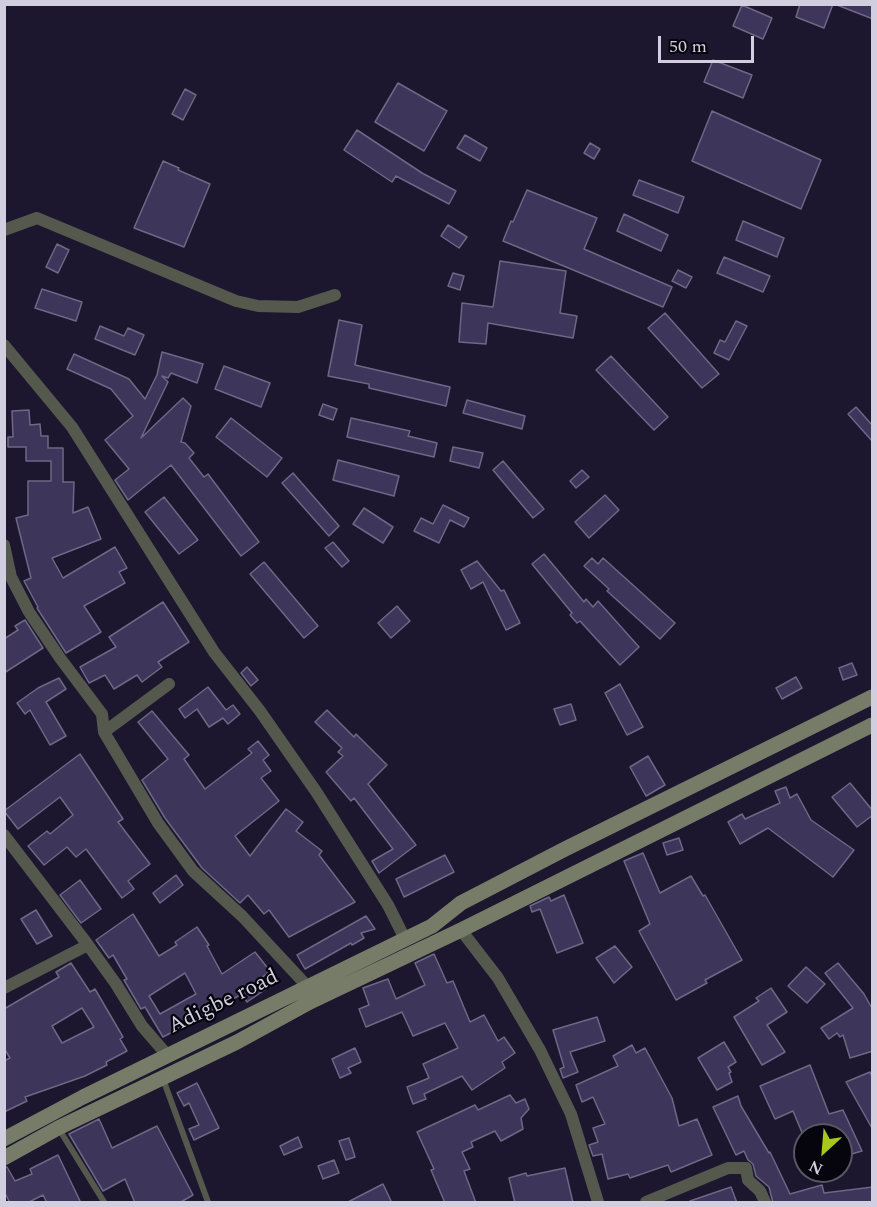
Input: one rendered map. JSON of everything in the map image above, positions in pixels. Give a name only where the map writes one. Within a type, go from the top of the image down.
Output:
[{"type":"main road","name":"Adigbe road","points":[[7,1134],[432,926],[461,903],[873,698]]},
{"type":"main road","points":[[4,1158],[58,1128],[237,1042],[310,1002],[461,930],[873,725]]},
{"type":"street","points":[[4,230],[38,218],[236,301],[258,306],[298,307],[335,295]]},
{"type":"street","points":[[4,345],[72,427],[214,652],[260,711],[317,793],[388,905],[405,939]]},
{"type":"street","points":[[4,544],[11,577],[29,612],[102,714],[104,732],[158,824],[193,871],[242,916],[308,987]]},
{"type":"street","points":[[104,732],[169,684]]},
{"type":"street","points":[[4,834],[88,945],[142,1026],[168,1056]]},
{"type":"street","points":[[461,930],[498,978],[540,1050],[571,1114],[598,1203]]},
{"type":"street","points":[[4,988],[88,945]]},
{"type":"street","points":[[646,1203],[728,1168],[739,1167],[746,1168],[748,1180],[760,1191],[765,1203]]},
{"type":"lane","points":[[163,1079],[208,1203]]},
{"type":"lane","points":[[58,1128],[104,1203]]},
{"type":"building","points":[[800,4],[833,4],[824,28],[796,17]]},
{"type":"building","points":[[873,4],[873,19],[837,5]]},
{"type":"building","points":[[742,5],[772,18],[763,39],[733,26]]},
{"type":"building","points":[[713,60],[752,75],[743,98],[704,82]]},
{"type":"building","points":[[398,83],[447,111],[424,151],[375,122]]},
{"type":"building","points":[[185,89],[196,95],[183,120],[172,114]]},
{"type":"building","points":[[712,111],[821,160],[801,209],[692,161]]},
{"type":"building","points":[[357,130],[422,173],[456,191],[449,204],[396,176],[392,182],[344,150]]},
{"type":"building","points":[[465,135],[487,148],[480,161],[457,148]]},
{"type":"building","points":[[590,143],[600,149],[594,159],[584,153]]},
{"type":"building","points":[[163,161],[210,184],[184,247],[134,228]]},
{"type":"building","points":[[639,180],[684,197],[678,213],[633,195]]},
{"type":"building","points":[[527,190],[597,218],[584,249],[672,287],[663,307],[503,241]]},
{"type":"building","points":[[624,214],[668,235],[661,251],[617,231]]},
{"type":"building","points":[[743,221],[784,238],[777,257],[736,240]]},
{"type":"building","points":[[448,225],[467,237],[459,248],[441,236]]},
{"type":"building","points":[[57,244],[69,250],[58,273],[46,267]]},
{"type":"building","points":[[724,257],[770,276],[763,292],[717,273]]},
{"type":"building","points":[[500,261],[566,271],[560,313],[577,316],[573,338],[488,323],[486,344],[459,342],[462,303],[493,307]]},
{"type":"building","points":[[678,270],[692,277],[686,288],[672,281]]},
{"type":"building","points":[[453,273],[464,276],[460,290],[448,286]]},
{"type":"building","points":[[42,289],[82,302],[76,321],[35,308]]},
{"type":"building","points":[[665,313],[719,374],[702,388],[648,328]]},
{"type":"building","points":[[339,320],[362,325],[355,365],[450,387],[446,406],[369,388],[369,384],[328,376]]},
{"type":"building","points":[[736,321],[747,326],[729,360],[714,353],[720,340],[725,342]]},
{"type":"building","points":[[100,326],[124,336],[128,328],[144,335],[135,355],[95,339]]},
{"type":"building","points":[[162,352],[203,364],[197,383],[171,373],[168,378],[162,376],[168,382],[141,438],[183,398],[191,406],[181,442],[185,443],[194,453],[189,458],[204,477],[208,474],[259,542],[241,556],[171,465],[128,500],[115,480],[129,469],[105,440],[133,416],[111,389],[67,369],[74,354],[129,379],[145,399],[157,375]]},
{"type":"building","points":[[611,356],[668,417],[654,430],[596,370]]},
{"type":"building","points":[[224,366],[270,383],[261,407],[215,389]]},
{"type":"building","points":[[467,400],[525,416],[522,429],[463,413]]},
{"type":"building","points":[[323,404],[337,409],[333,420],[319,415]]},
{"type":"building","points":[[856,407],[873,426],[873,442],[848,414]]},
{"type":"building","points":[[29,410],[30,425],[40,424],[41,436],[48,436],[48,448],[63,448],[63,482],[74,482],[73,513],[88,507],[101,539],[52,558],[63,578],[115,547],[127,568],[119,572],[125,583],[84,606],[101,632],[66,653],[37,608],[24,581],[31,578],[16,518],[28,515],[28,481],[51,481],[51,461],[26,461],[26,447],[8,447],[8,437],[13,437],[12,411]]},
{"type":"building","points":[[231,418],[282,458],[267,477],[216,437]]},
{"type":"building","points":[[351,418],[410,431],[408,436],[437,443],[434,457],[347,437]]},
{"type":"building","points":[[453,447],[483,453],[479,468],[450,461]]},
{"type":"building","points":[[338,460],[399,476],[394,496],[333,480]]},
{"type":"building","points":[[503,461],[544,509],[533,518],[493,470]]},
{"type":"building","points":[[582,470],[589,477],[576,488],[570,481]]},
{"type":"building","points":[[293,473],[339,526],[329,536],[282,483]]},
{"type":"building","points":[[605,495],[619,510],[589,538],[575,522]]},
{"type":"building","points":[[164,497],[198,540],[179,554],[145,512]]},
{"type":"building","points":[[443,505],[469,518],[464,527],[450,520],[439,543],[414,531],[421,518],[433,524]]},
{"type":"building","points":[[364,508],[393,527],[383,543],[353,524]]},
{"type":"building","points":[[333,542],[349,561],[342,567],[325,548]]},
{"type":"building","points":[[544,554],[584,602],[586,599],[593,607],[598,601],[639,647],[620,665],[580,621],[577,623],[570,615],[572,613],[532,564]]},
{"type":"building","points":[[592,558],[598,564],[603,558],[675,623],[660,639],[607,591],[609,589],[584,566]]},
{"type":"building","points":[[477,561],[501,591],[504,590],[520,623],[506,630],[483,582],[471,589],[461,570]]},
{"type":"building","points":[[264,562],[318,626],[304,638],[250,574]]},
{"type":"building","points":[[163,602],[189,642],[158,662],[162,667],[142,682],[137,675],[114,689],[105,675],[89,683],[80,667],[116,647],[109,637]]},
{"type":"building","points":[[397,606],[410,621],[391,638],[378,623]]},
{"type":"building","points":[[25,620],[43,648],[4,673],[4,639],[18,630],[15,626]]},
{"type":"building","points":[[852,663],[857,675],[843,680],[839,668]]},
{"type":"building","points":[[247,667],[258,680],[251,686],[241,673]]},
{"type":"building","points":[[796,677],[802,688],[782,699],[776,688]]},
{"type":"building","points":[[59,678],[66,689],[46,702],[66,736],[50,745],[30,710],[25,714],[17,703],[38,688]]},
{"type":"building","points":[[620,684],[643,727],[627,735],[605,693]]},
{"type":"building","points":[[208,687],[226,710],[233,705],[240,714],[228,724],[223,718],[209,727],[197,709],[185,718],[179,709]]},
{"type":"building","points":[[571,704],[576,720],[560,725],[554,709]]},
{"type":"building","points":[[327,710],[354,737],[356,734],[387,765],[368,784],[416,845],[379,873],[372,861],[393,849],[354,798],[351,801],[326,772],[343,756],[338,752],[342,748],[315,722]]},
{"type":"building","points":[[152,711],[189,755],[184,759],[205,789],[252,753],[248,749],[258,741],[269,755],[263,760],[271,771],[261,778],[279,801],[235,836],[250,856],[286,809],[303,822],[296,831],[322,851],[319,855],[355,902],[289,937],[269,910],[264,914],[248,895],[240,903],[202,868],[165,818],[142,780],[168,759],[138,722]]},
{"type":"building","points":[[80,754],[123,819],[118,822],[150,864],[128,881],[134,889],[122,898],[86,849],[76,857],[67,847],[44,865],[28,846],[47,831],[50,834],[73,815],[60,797],[18,829],[4,811]]},
{"type":"building","points":[[648,756],[665,785],[646,796],[630,767]]},
{"type":"building","points":[[850,783],[873,811],[873,815],[857,827],[832,797]]},
{"type":"building","points":[[786,787],[790,798],[797,794],[811,820],[854,850],[833,877],[768,828],[740,844],[728,822],[742,814],[745,819],[780,803],[775,791]]},
{"type":"building","points":[[679,838],[683,850],[667,855],[663,843]]},
{"type":"building","points":[[643,853],[660,893],[691,876],[703,896],[705,895],[742,960],[705,980],[707,983],[676,1000],[639,931],[650,924],[624,861]]},
{"type":"building","points":[[445,855],[454,872],[404,897],[396,879]]},
{"type":"building","points":[[176,875],[183,885],[160,903],[153,893]]},
{"type":"building","points":[[80,880],[101,909],[81,923],[60,895]]},
{"type":"building","points":[[564,895],[583,943],[557,953],[540,909],[532,912],[530,906],[549,897],[551,901]]},
{"type":"building","points":[[36,910],[52,936],[37,944],[21,919]]},
{"type":"building","points":[[133,914],[159,956],[177,945],[175,942],[197,927],[209,945],[207,946],[222,974],[255,952],[270,971],[259,980],[266,989],[247,1002],[242,994],[163,1037],[145,1007],[141,1009],[113,955],[109,958],[96,940]],"holes":[[[185,973],[196,994],[160,1014],[149,996]]]},
{"type":"building","points":[[366,916],[375,929],[361,933],[364,938],[305,969],[297,955]]},
{"type":"building","points":[[615,946],[632,967],[614,983],[596,958]]},
{"type":"building","points":[[434,954],[447,983],[453,981],[470,1022],[484,1015],[498,1041],[504,1037],[515,1053],[502,1062],[505,1068],[472,1090],[462,1076],[424,1094],[426,1099],[413,1104],[407,1087],[429,1078],[423,1064],[458,1048],[445,1023],[413,1036],[402,1012],[366,1027],[359,1009],[369,1005],[363,988],[388,979],[396,999],[425,985],[415,963]]},
{"type":"building","points":[[71,963],[90,992],[95,989],[123,1037],[120,1039],[127,1051],[106,1062],[107,1065],[85,1076],[25,1097],[27,1101],[4,1112],[4,1061],[10,1058],[4,1048],[4,1009],[59,977],[56,972]],"holes":[[[82,1008],[94,1027],[62,1043],[52,1026]]]},
{"type":"building","points":[[838,963],[864,994],[873,1010],[873,1051],[850,1058],[843,1035],[840,1037],[837,1033],[829,1039],[821,1028],[853,1008],[825,973]]},
{"type":"building","points":[[806,967],[825,984],[807,1003],[788,986]]},
{"type":"building","points":[[771,988],[787,1012],[767,1025],[785,1052],[762,1065],[734,1017],[759,1001],[756,998]]},
{"type":"building","points":[[597,1017],[605,1041],[570,1052],[578,1072],[563,1078],[560,1069],[564,1067],[553,1030]]},
{"type":"building","points":[[724,1042],[736,1062],[728,1067],[732,1082],[717,1090],[698,1058]]},
{"type":"building","points":[[632,1045],[636,1053],[645,1048],[672,1098],[679,1126],[697,1119],[712,1155],[671,1172],[668,1165],[630,1178],[628,1174],[608,1179],[602,1154],[593,1156],[589,1145],[598,1142],[593,1128],[605,1124],[593,1097],[582,1102],[576,1085],[618,1066],[613,1056]]},
{"type":"building","points":[[355,1048],[361,1062],[348,1068],[351,1073],[340,1078],[332,1059]]},
{"type":"building","points":[[810,1065],[829,1114],[843,1110],[849,1123],[798,1123],[793,1111],[775,1119],[760,1086]]},
{"type":"building","points":[[870,1072],[873,1079],[873,1130],[846,1082]]},
{"type":"building","points":[[197,1083],[219,1128],[194,1140],[189,1129],[199,1125],[189,1103],[184,1106],[177,1093]]},
{"type":"building","points":[[510,1095],[516,1103],[525,1099],[529,1109],[521,1118],[523,1129],[501,1141],[495,1131],[471,1142],[473,1147],[462,1152],[470,1169],[464,1171],[476,1203],[445,1203],[431,1170],[434,1169],[417,1132],[475,1105],[478,1110]]},
{"type":"building","points":[[738,1096],[741,1106],[770,1152],[790,1194],[822,1185],[824,1193],[873,1187],[873,1203],[773,1203],[769,1187],[756,1176],[753,1164],[748,1160],[744,1151],[736,1155],[713,1107]]},
{"type":"building","points":[[99,1119],[112,1148],[157,1126],[193,1195],[179,1203],[135,1203],[125,1179],[103,1191],[69,1134]]},
{"type":"building","points":[[853,1132],[862,1151],[853,1154]]},
{"type":"building","points":[[298,1137],[302,1147],[284,1155],[280,1146]]},
{"type":"building","points":[[349,1138],[355,1157],[346,1160],[339,1141]]},
{"type":"building","points":[[58,1155],[81,1203],[47,1203],[43,1195],[27,1203],[10,1203],[4,1191],[4,1168],[7,1167],[15,1181],[32,1174],[30,1169]]},
{"type":"building","points":[[334,1160],[339,1173],[323,1179],[318,1166]]},
{"type":"building","points":[[565,1168],[573,1203],[515,1203],[509,1178],[526,1173],[527,1176]]},
{"type":"building","points":[[383,1184],[392,1203],[346,1203]]},
{"type":"building","points":[[731,1187],[737,1203],[690,1203],[690,1201]]}]
